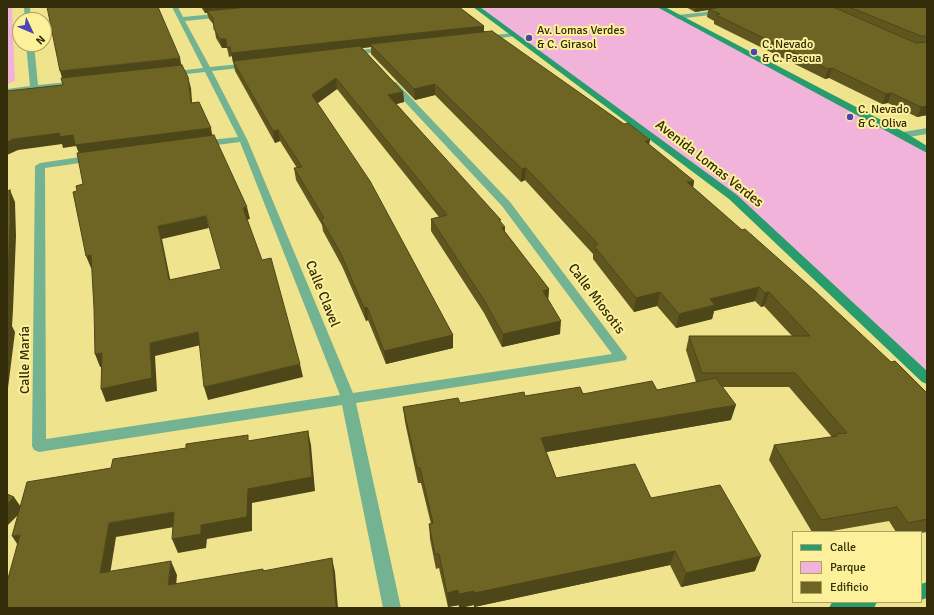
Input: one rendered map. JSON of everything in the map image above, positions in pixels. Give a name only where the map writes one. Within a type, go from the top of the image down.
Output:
[{"type":"street","name":"Calle Clavel","points":[[175,7],[243,139],[348,398],[392,608]]},
{"type":"street","name":"Avenida Lomas Verdes","points":[[476,7],[733,197],[927,379]]},
{"type":"street","points":[[660,7],[903,135],[927,150]]},
{"type":"street","points":[[678,17],[733,10]]},
{"type":"street","points":[[180,19],[233,14]]},
{"type":"street","points":[[474,39],[514,35]]},
{"type":"street","points":[[340,55],[395,48]]},
{"type":"street","points":[[31,52],[34,88]]},
{"type":"street","points":[[363,52],[374,63]]},
{"type":"street","points":[[159,75],[262,63]]},
{"type":"street","name":"Calle Miosotis","points":[[348,398],[621,357],[506,204],[384,74]]},
{"type":"street","points":[[7,90],[89,82]]},
{"type":"street","points":[[903,135],[927,131]]},
{"type":"street","points":[[188,146],[243,139]]},
{"type":"street","name":"Calle María","points":[[103,157],[40,166],[39,446],[348,398]]},
{"type":"street","points":[[838,608],[863,603]]},
{"type":"green space","points":[[7,7],[12,7],[12,52],[14,52],[15,81],[7,84]]},
{"type":"green space","points":[[476,7],[660,7],[927,150],[927,379],[733,197]]},
{"type":"building","points":[[47,7],[158,7],[180,58],[60,71],[52,32],[52,12],[48,12]]},
{"type":"building","points":[[248,7],[459,7],[484,26],[231,53],[230,47],[227,48],[226,39],[220,39],[214,29],[213,18],[207,11]]},
{"type":"building","points":[[723,7],[833,7],[916,43],[927,42],[927,106],[921,107],[891,93],[886,94],[832,68],[828,69],[716,15],[720,14],[709,9]]},
{"type":"building","points":[[849,7],[927,7],[927,36],[921,36]]},
{"type":"building","points":[[492,31],[624,124],[628,123],[650,140],[645,141],[694,181],[687,182],[742,230],[745,229],[816,292],[891,362],[895,361],[927,393],[927,519],[908,523],[897,507],[821,520],[774,445],[837,436],[836,434],[847,433],[795,373],[702,373],[689,336],[810,336],[769,292],[765,293],[759,287],[710,299],[715,305],[679,314],[660,292],[636,298],[594,246],[598,244],[526,168],[522,169],[435,84],[414,89],[370,44]]},
{"type":"building","points":[[360,46],[403,92],[388,95],[501,220],[499,220],[505,227],[502,228],[549,289],[543,291],[561,321],[503,334],[484,300],[431,219],[447,215],[336,78],[312,95],[370,181],[453,335],[384,351],[367,307],[364,308],[341,254],[321,219],[324,218],[294,168],[302,167],[278,130],[273,131],[233,61]]},
{"type":"building","points":[[182,65],[188,77],[191,103],[199,102],[211,128],[75,145],[73,135],[59,137],[60,133],[13,139],[7,142],[7,91],[63,85],[61,78]]},
{"type":"building","points":[[214,135],[247,207],[243,208],[262,260],[271,258],[300,364],[204,387],[198,332],[150,343],[152,378],[101,389],[102,353],[95,354],[91,255],[86,256],[73,192],[77,191],[76,186],[83,184],[77,153]],"holes":[[[206,216],[221,269],[169,280],[158,226]]]},
{"type":"building","points":[[10,190],[10,224],[7,299],[7,191]]},
{"type":"building","points":[[716,378],[736,405],[541,438],[556,478],[635,464],[651,498],[720,485],[761,556],[686,573],[675,551],[474,593],[474,591],[459,594],[458,590],[447,593],[439,554],[435,554],[429,524],[433,523],[420,468],[417,468],[403,407],[458,398],[460,403],[524,392],[525,396],[580,387],[583,394],[652,381],[657,390]]},
{"type":"building","points":[[308,431],[312,477],[248,489],[247,517],[201,525],[201,534],[172,539],[174,512],[109,523],[100,573],[171,561],[168,585],[263,569],[263,571],[332,558],[336,608],[7,608],[7,582],[20,535],[12,536],[27,482],[111,468],[113,459],[186,448],[186,444],[248,435],[248,441]]},
{"type":"building","points":[[7,494],[14,497],[7,504]]},
{"type":"place","name":"Av. Lomas Verdes & C. Girasol","points":[[529,38]]},
{"type":"place","name":"C. Nevado & C. Pascua","points":[[754,52]]},
{"type":"place","name":"C. Nevado & C. Oliva","points":[[850,117]]}]
